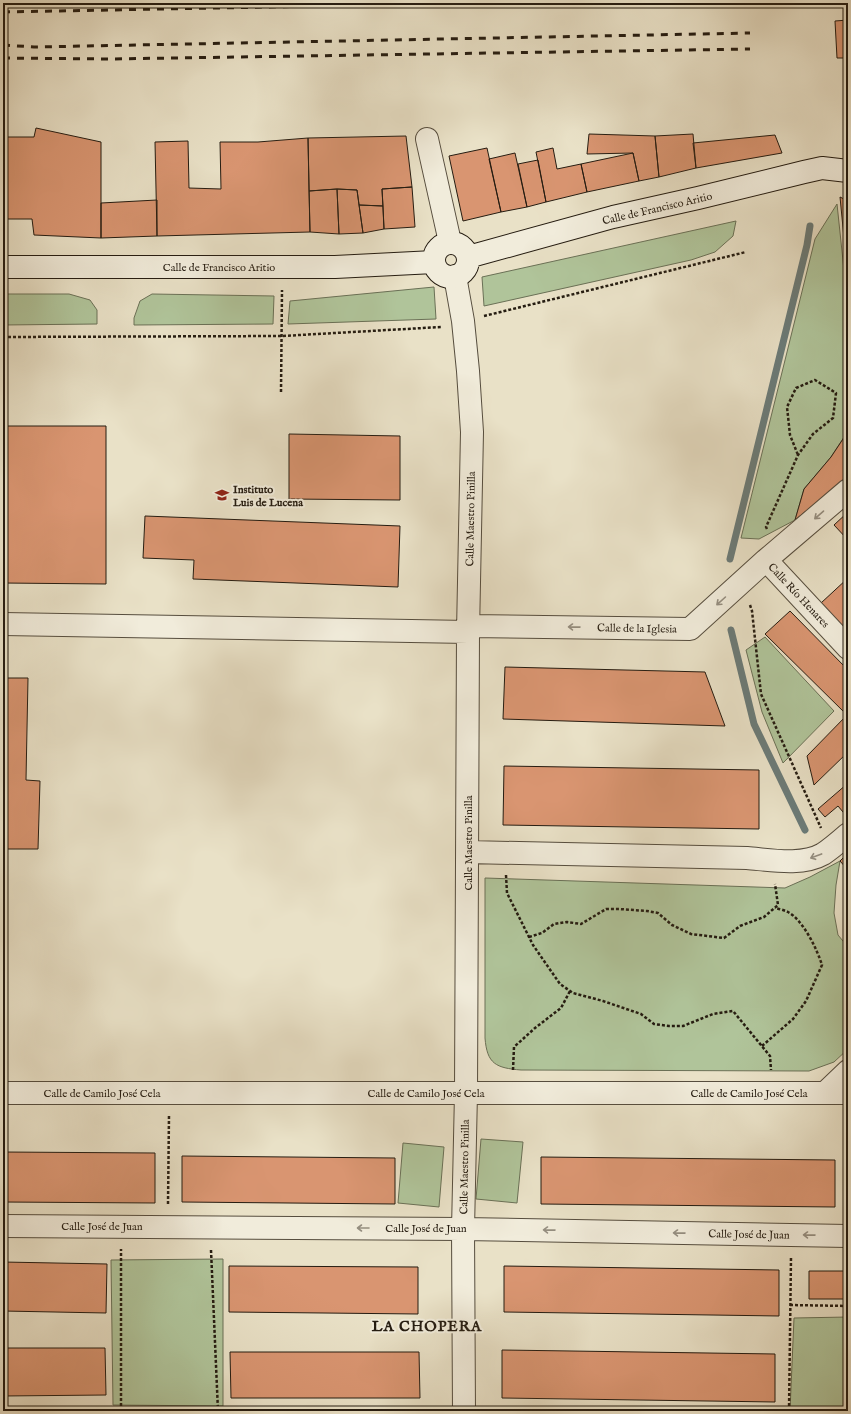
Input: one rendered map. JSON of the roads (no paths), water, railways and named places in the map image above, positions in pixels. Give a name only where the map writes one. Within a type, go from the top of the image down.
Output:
[{"type":"street","points":[[427,139],[450,242]]},
{"type":"street","name":"Calle de Francisco Aritio","points":[[468,258],[613,217],[804,172],[822,168],[848,171]]},
{"type":"street","points":[[450,242],[464,248],[468,258],[467,267],[464,271],[450,277],[440,272],[434,262],[436,251],[439,247],[450,242]]},
{"type":"street","name":"Calle de Francisco Aritio","points":[[3,267],[282,268],[434,262]]},
{"type":"street","name":"Calle Maestro Pinilla","points":[[455,276],[463,321],[472,432],[468,629],[466,1093],[463,1228],[464,1411]]},
{"type":"street","name":"Calle de la Iglesia","points":[[3,624],[468,629],[690,629],[848,490]]},
{"type":"street","name":"Calle Río Henares","points":[[769,558],[848,648]]},
{"type":"street","points":[[468,852],[747,858],[792,861],[809,859],[822,854],[848,834]]},
{"type":"street","points":[[825,1093],[848,1071]]},
{"type":"street","name":"Calle de Camilo José Cela","points":[[3,1093],[848,1093]]},
{"type":"street","name":"Calle José de Juan","points":[[3,1226],[463,1228],[848,1236]]},
{"type":"waterway","points":[[730,559],[807,245],[810,226]]},
{"type":"waterway","points":[[731,630],[754,724],[805,830]]},
{"type":"railway","points":[[3,12],[480,3]]},
{"type":"railway","points":[[3,45],[34,47],[750,33]]},
{"type":"railway","points":[[3,58],[109,59],[750,49]]},
{"type":"place","name":"Instituto Luis de Lucena","points":[[222,495]]},
{"type":"district","name":"LA CHOPERA","points":[[427,1326]]}]
